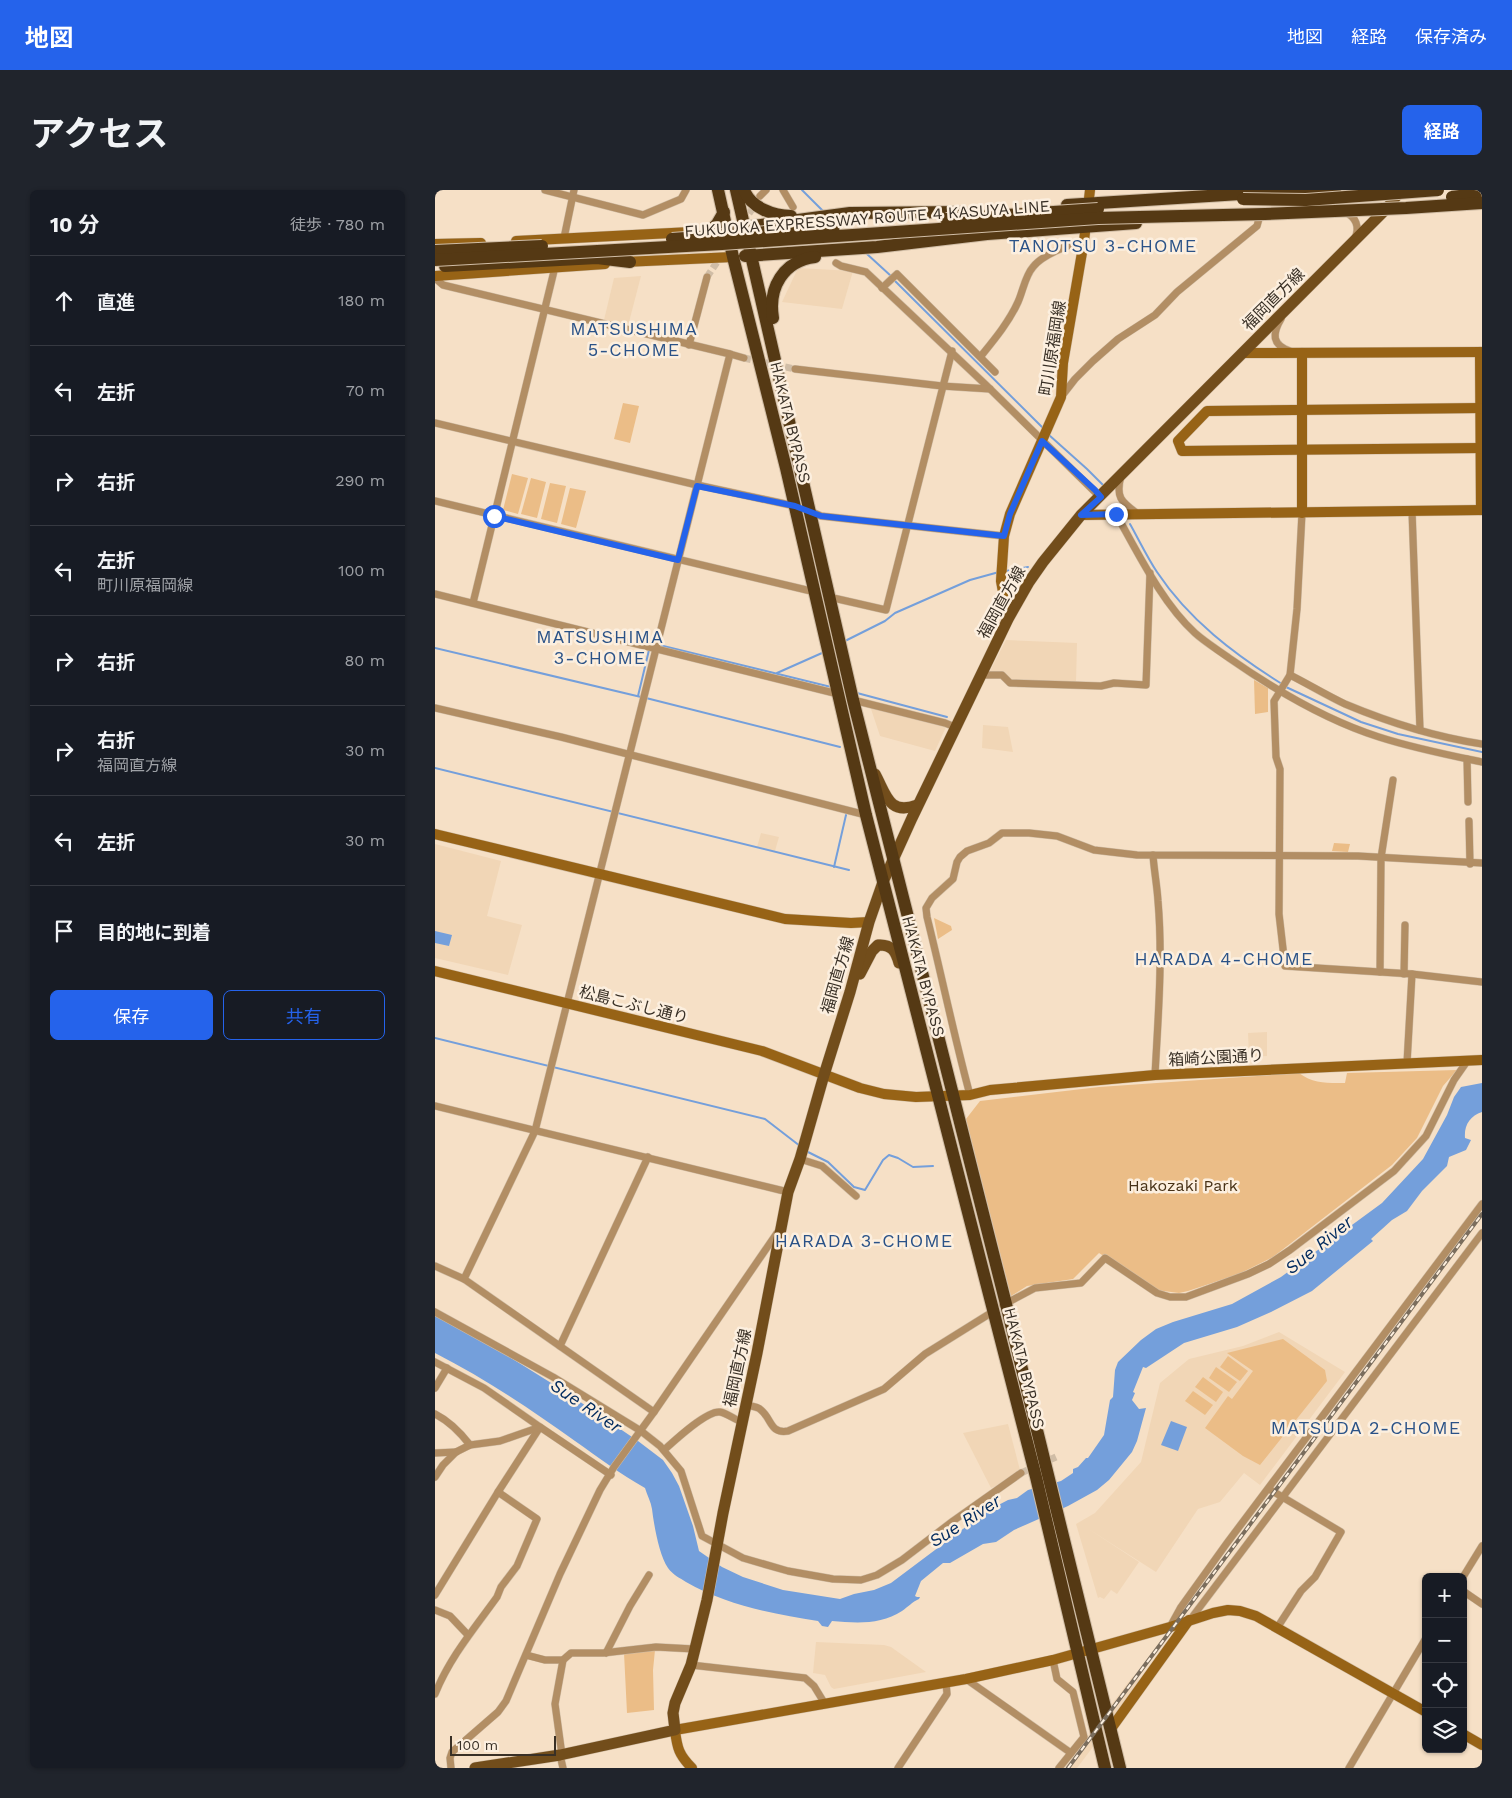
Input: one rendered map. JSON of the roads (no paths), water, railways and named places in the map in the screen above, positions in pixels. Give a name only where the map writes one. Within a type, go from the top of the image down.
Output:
[{"type":"highway","name":"HAKATA BYPASS","points":[[718,190],[795,506],[837,694],[883,882],[1036,1477],[1105,1768]]},
{"type":"highway","name":"HAKATA BYPASS","points":[[736,190],[853,700],[1048,1471],[1120,1768]]},
{"type":"highway","points":[[744,190],[754,204],[778,216],[817,218]]},
{"type":"highway","points":[[727,229],[850,214],[887,212],[949,213],[1302,190]]},
{"type":"highway","name":"FUKUOKA EXPRESSWAY ROUTE 4 KASUYA LINE","points":[[435,251],[634,243],[772,231],[1243,199],[1335,190]]},
{"type":"highway","points":[[1243,199],[1306,200],[1438,190]]},
{"type":"highway","points":[[1354,210],[1482,193]]},
{"type":"highway","points":[[733,257],[877,247],[987,234],[1086,226],[1388,206],[1482,202]]},
{"type":"highway","name":"FUKUOKA EXPRESSWAY ROUTE 4 KASUYA LINE","points":[[435,260],[722,244],[1098,218],[1265,214],[1482,202]]},
{"type":"highway","points":[[710,231],[724,212]]},
{"type":"highway","points":[[781,385],[778,340],[774,328],[771,301],[778,278],[785,271],[801,260],[908,248],[926,242]]},
{"type":"highway","points":[[435,266],[597,258],[630,262]]},
{"type":"main road","name":"福岡直方線","points":[[675,1730],[673,1713],[675,1703],[691,1665],[707,1600],[741,1422],[759,1344],[787,1192],[800,1159],[869,922],[883,882],[917,805],[1008,619],[1043,562],[1081,515],[1352,243],[1401,190]]},
{"type":"main road","points":[[869,763],[889,802],[897,807],[907,809],[917,805]]},
{"type":"main road","points":[[850,992],[875,948],[883,945],[895,950],[914,1014],[925,1043]]},
{"type":"main road","points":[[475,1768],[507,1765],[561,1755],[675,1730]]},
{"type":"street","points":[[545,190],[573,194],[643,215],[681,199],[686,190]]},
{"type":"street","points":[[760,196],[766,190]]},
{"type":"street","points":[[783,190],[793,207]]},
{"type":"street","name":"町川原福岡線","points":[[1008,619],[1001,581],[1004,536],[1010,514],[1061,397],[1063,363],[1084,241],[1090,190]]},
{"type":"street","points":[[563,238],[573,194]]},
{"type":"street","points":[[1320,212],[1345,212],[1350,215],[1356,222],[1357,232],[1352,243]]},
{"type":"street","points":[[1061,397],[1093,360],[1118,339],[1155,315],[1177,292],[1257,226],[1260,215]]},
{"type":"street","points":[[435,244],[727,229]]},
{"type":"street","points":[[981,356],[991,344],[1017,303],[1032,268],[1053,253],[1084,241]]},
{"type":"street","points":[[435,277],[555,267],[733,257]]},
{"type":"street","points":[[836,263],[866,272],[1043,439],[1101,497]]},
{"type":"street","points":[[473,603],[555,267]]},
{"type":"street","points":[[882,288],[897,274],[995,372]]},
{"type":"street","points":[[435,277],[443,285],[545,308],[689,346],[744,358]]},
{"type":"street","points":[[689,346],[707,277]]},
{"type":"street","points":[[1291,304],[1275,328],[1275,339],[1280,346],[1288,351],[1302,353]]},
{"type":"street","points":[[829,597],[886,610],[951,351]]},
{"type":"street","points":[[1081,515],[1482,510],[1481,352],[1243,353]]},
{"type":"street","points":[[1302,353],[1302,512],[1297,609],[1289,676],[1274,701],[1276,757],[1280,769],[1279,914],[1285,966],[1413,974],[1482,982]]},
{"type":"street","points":[[464,1279],[535,1131],[730,354]]},
{"type":"street","points":[[795,369],[942,386],[990,389]]},
{"type":"street","points":[[1481,408],[1207,411],[1178,441],[1182,451],[1481,448]]},
{"type":"street","points":[[435,423],[697,486],[795,506],[821,516],[1004,536]]},
{"type":"street","points":[[1121,476],[1118,489],[1121,500],[1138,514]]},
{"type":"street","points":[[435,501],[815,592]]},
{"type":"street","points":[[1412,512],[1420,730]]},
{"type":"street","points":[[1116,514],[1164,596],[1195,633],[1240,666],[1318,711],[1378,737],[1415,748],[1482,762]]},
{"type":"street","points":[[981,676],[1002,675],[1010,683],[1101,686],[1114,683],[1147,685],[1149,572]]},
{"type":"street","points":[[435,594],[837,694]]},
{"type":"street","points":[[1289,676],[1344,703],[1384,719],[1420,730],[1482,744]]},
{"type":"street","points":[[853,700],[955,727]]},
{"type":"street","points":[[435,708],[519,726],[867,816]]},
{"type":"street","points":[[1467,759],[1468,802]]},
{"type":"street","points":[[1380,972],[1381,858],[1393,780]]},
{"type":"street","points":[[1469,821],[1469,864]]},
{"type":"street","points":[[435,834],[785,919],[869,922]]},
{"type":"street","points":[[970,1095],[954,1037],[926,908],[932,898],[953,879],[960,856],[967,851],[989,843],[1003,834],[1057,836],[1094,850],[1137,855],[1279,855],[1381,858],[1469,864],[1482,863]]},
{"type":"street","points":[[1153,855],[1159,930],[1159,1010],[1155,1075]]},
{"type":"street","points":[[1404,974],[1405,926]]},
{"type":"street","name":"松島こぶし通り","points":[[435,971],[762,1052],[861,1088],[885,1094],[916,1097],[939,1095]]},
{"type":"street","points":[[1407,1063],[1413,974]]},
{"type":"street","points":[[745,1406],[758,1408],[763,1411],[775,1429],[781,1432],[788,1431],[884,1389],[925,1354],[1035,1288],[1081,1283],[1105,1258],[1157,1293],[1170,1297],[1186,1297],[1248,1274],[1269,1264],[1394,1171],[1425,1136],[1454,1080],[1468,1060]]},
{"type":"street","name":"箱崎公園通り","points":[[939,1095],[970,1095],[990,1090],[1155,1075],[1482,1060]]},
{"type":"street","points":[[435,1106],[787,1192]]},
{"type":"street","points":[[560,1346],[648,1157]]},
{"type":"street","points":[[800,1159],[823,1166],[856,1196]]},
{"type":"street","points":[[1170,1627],[1181,1608],[1227,1543],[1482,1204]]},
{"type":"street","points":[[451,1768],[451,1754],[498,1712],[506,1701],[564,1566],[600,1490],[781,1228]]},
{"type":"street","points":[[1110,1730],[1189,1620],[1482,1233]]},
{"type":"street","points":[[435,1266],[464,1279],[655,1412]]},
{"type":"street","points":[[435,1312],[553,1377],[641,1431],[664,1450],[681,1471],[702,1536],[716,1548],[788,1571],[833,1579],[861,1580],[877,1575],[902,1560],[1021,1473]]},
{"type":"street","points":[[435,1362],[484,1388],[611,1475]]},
{"type":"street","points":[[435,1388],[447,1368]]},
{"type":"street","points":[[664,1450],[679,1436],[710,1414],[719,1412],[741,1422]]},
{"type":"street","points":[[435,1414],[443,1418],[470,1445]]},
{"type":"street","points":[[435,1477],[443,1465],[456,1452],[470,1445],[500,1441],[540,1427]]},
{"type":"street","points":[[435,1595],[540,1427]]},
{"type":"street","points":[[435,1453],[456,1452]]},
{"type":"street","points":[[1269,1489],[1341,1532],[1315,1577],[1301,1591],[1277,1628]]},
{"type":"street","points":[[435,1694],[443,1674],[517,1566],[537,1519],[498,1492]]},
{"type":"street","points":[[1465,1573],[1482,1546]]},
{"type":"street","points":[[606,1653],[630,1606],[649,1575]]},
{"type":"street","points":[[1467,1594],[1482,1604]]},
{"type":"street","points":[[435,1610],[450,1616],[468,1635]]},
{"type":"street","points":[[692,1768],[682,1758],[677,1748],[675,1730],[966,1679],[1053,1660],[1228,1610],[1240,1611],[1256,1616],[1422,1710]]},
{"type":"street","points":[[1349,1768],[1422,1645]]},
{"type":"street","points":[[563,1768],[555,1704],[563,1660],[571,1653],[606,1653],[656,1647],[695,1649]]},
{"type":"street","points":[[525,1655],[545,1660],[563,1660]]},
{"type":"street","points":[[1053,1660],[1057,1680],[1073,1692],[1084,1737],[1059,1768]]},
{"type":"street","points":[[691,1665],[805,1678],[814,1686],[825,1704]]},
{"type":"street","points":[[966,1679],[1071,1753]]},
{"type":"street","points":[[898,1768],[947,1694],[946,1682]]},
{"type":"street","points":[[1467,1736],[1482,1745]]},
{"type":"water","points":[[435,931],[452,935],[449,946],[435,943]]},
{"type":"water","name":"Sue River","points":[[1482,1083],[1482,1112],[1474,1116],[1467,1125],[1465,1138],[1471,1140],[1466,1150],[1449,1157],[1447,1166],[1422,1191],[1407,1211],[1392,1220],[1371,1239],[1373,1241],[1312,1291],[1237,1327],[1184,1343],[1146,1368],[1143,1367],[1133,1392],[1135,1393],[1132,1400],[1139,1409],[1146,1408],[1137,1441],[1132,1452],[1109,1480],[1097,1490],[1068,1506],[1014,1530],[996,1542],[983,1544],[950,1563],[943,1563],[921,1581],[915,1596],[920,1597],[919,1599],[894,1616],[886,1619],[868,1622],[832,1621],[828,1627],[822,1626],[818,1621],[767,1612],[733,1603],[686,1582],[672,1573],[662,1556],[645,1488],[507,1394],[435,1353],[435,1315],[484,1341],[564,1391],[663,1460],[679,1486],[693,1526],[699,1551],[722,1567],[743,1577],[783,1590],[840,1599],[874,1590],[891,1583],[987,1511],[1008,1500],[1017,1498],[1028,1490],[1061,1481],[1073,1473],[1073,1469],[1088,1458],[1104,1435],[1110,1400],[1113,1397],[1115,1370],[1118,1362],[1141,1340],[1156,1329],[1173,1322],[1232,1304],[1281,1277],[1382,1203],[1423,1159],[1447,1115],[1454,1097],[1461,1087]]},
{"type":"water","points":[[1171,1421],[1187,1427],[1178,1451],[1161,1445]]},
{"type":"waterway","points":[[802,190],[824,212]]},
{"type":"waterway","points":[[867,254],[891,276]]},
{"type":"waterway","points":[[894,280],[1043,428]]},
{"type":"waterway","points":[[1049,435],[1103,485]]},
{"type":"waterway","points":[[1130,524],[1157,572],[1183,606],[1230,648],[1282,684]]},
{"type":"waterway","points":[[1006,571],[1028,567]]},
{"type":"waterway","points":[[845,641],[885,621],[895,613],[970,580],[999,572]]},
{"type":"waterway","points":[[650,645],[651,643],[831,687]]},
{"type":"waterway","points":[[435,648],[641,697]]},
{"type":"waterway","points":[[638,696],[649,650]]},
{"type":"waterway","points":[[777,673],[822,653]]},
{"type":"waterway","points":[[1286,687],[1361,722],[1398,734],[1482,752]]},
{"type":"waterway","points":[[857,693],[947,717]]},
{"type":"waterway","points":[[646,698],[840,747]]},
{"type":"waterway","points":[[435,768],[849,870]]},
{"type":"waterway","points":[[834,867],[846,815]]},
{"type":"waterway","points":[[435,1038],[765,1119],[800,1146]]},
{"type":"waterway","points":[[808,1152],[828,1162],[854,1187],[865,1190],[883,1160],[889,1155],[913,1167],[933,1166]]},
{"type":"tunnel","points":[[743,222],[757,202]]},
{"type":"tunnel","points":[[707,277],[729,244]]},
{"type":"tunnel","points":[[744,358],[795,369]]},
{"type":"tunnel","points":[[1021,1473],[1056,1457]]},
{"type":"railway","points":[[1068,1768],[1482,1214]]},
{"type":"district","name":"TANOTSU 3-CHOME","points":[[1103,246]]},
{"type":"district","name":"MATSUSHIMA 5-CHOME","points":[[634,339]]},
{"type":"district","name":"MATSUSHIMA 3-CHOME","points":[[600,647]]},
{"type":"district","name":"HARADA 4-CHOME","points":[[1224,959]]},
{"type":"district","name":"HARADA 3-CHOME","points":[[864,1241]]},
{"type":"district","name":"MATSUDA 2-CHOME","points":[[1366,1428]]},
{"type":"park label","name":"Hakozaki Park","points":[[1183,1185]]}]
